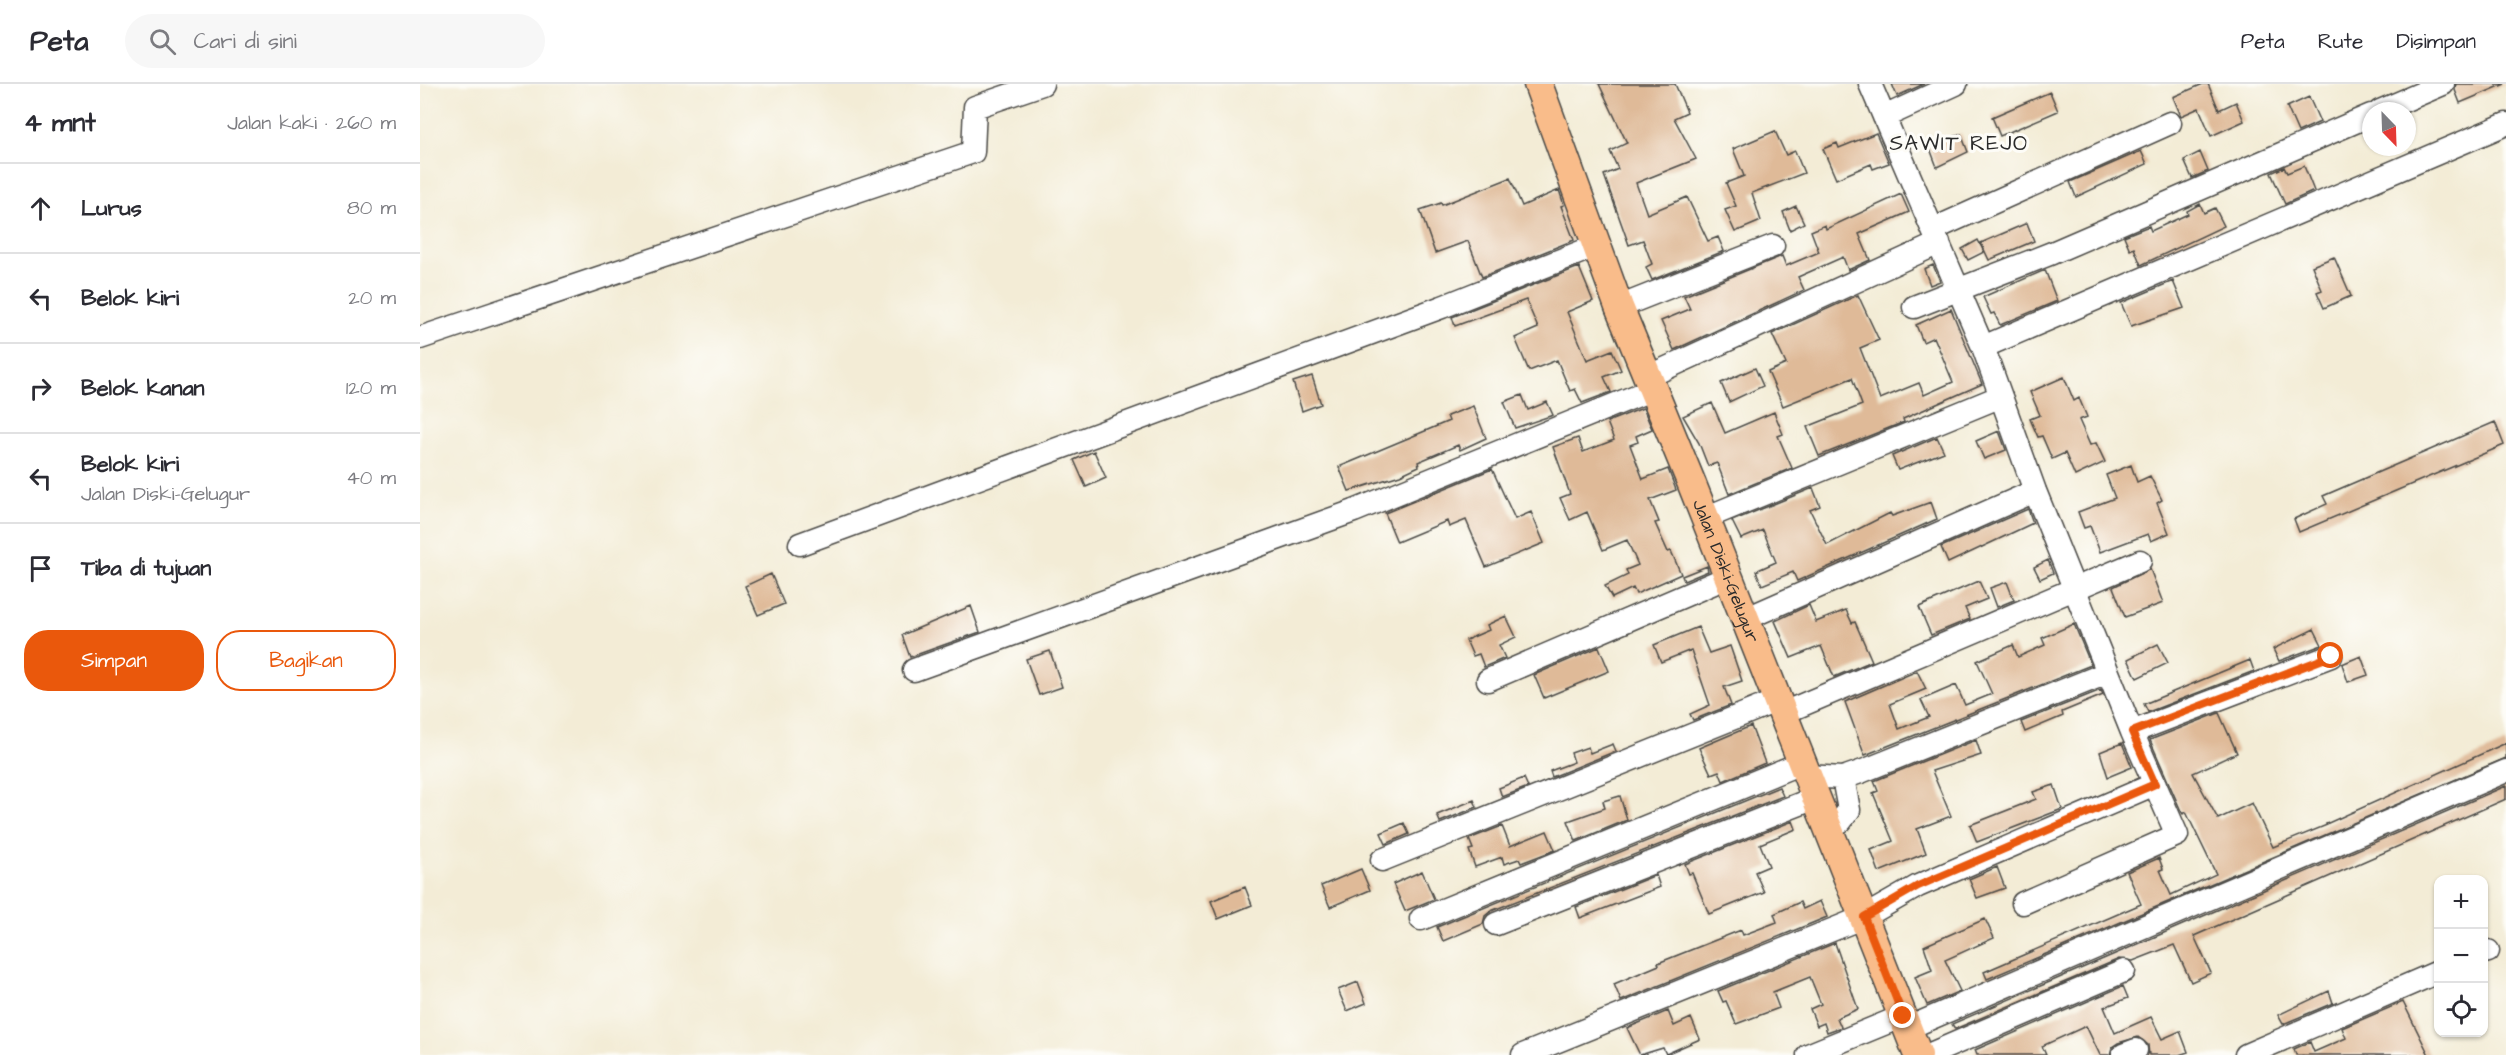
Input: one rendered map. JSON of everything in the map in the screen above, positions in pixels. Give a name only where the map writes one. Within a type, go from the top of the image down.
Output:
[{"type":"main road","name":"Jalan Diski–Gelugur","points":[[1538,84],[1619,307],[1918,1055]]},
{"type":"street","points":[[420,338],[973,152],[975,107],[1042,84]]},
{"type":"street","points":[[1870,84],[1983,347],[1999,397],[2107,673],[2177,835],[2023,903]]},
{"type":"street","points":[[1884,117],[1956,84]]},
{"type":"street","points":[[2401,102],[2443,84]]},
{"type":"street","points":[[1914,307],[2052,253],[2362,119]]},
{"type":"street","points":[[914,670],[1354,510],[1650,383],[1936,236],[2170,123]]},
{"type":"street","points":[[1983,347],[2506,124]]},
{"type":"street","points":[[800,544],[1442,307],[1596,246]]},
{"type":"street","points":[[1619,307],[1773,246]]},
{"type":"street","points":[[1705,518],[1999,397]]},
{"type":"street","points":[[1745,619],[2035,491]]},
{"type":"street","points":[[1382,860],[1779,707],[2140,561]]},
{"type":"street","points":[[1488,680],[1728,577]]},
{"type":"street","points":[[2132,732],[2331,656]]},
{"type":"street","points":[[1421,919],[1808,779],[1843,778],[2107,673]]},
{"type":"street","points":[[1808,1055],[1905,1022],[2506,771]]},
{"type":"street","points":[[1828,828],[1841,821],[1849,810],[1843,778]]},
{"type":"street","points":[[1496,924],[1808,779]]},
{"type":"street","points":[[1523,1055],[1864,917],[1918,886],[2155,784]]},
{"type":"street","points":[[1928,1055],[2124,971]]},
{"type":"street","points":[[2246,1055],[2434,974]]},
{"type":"building","points":[[1599,84],[1675,84],[1687,112],[1674,118],[1696,159],[1636,183],[1647,214],[1687,197],[1708,241],[1718,237],[1724,251],[1652,280],[1646,267],[1652,264],[1643,240],[1629,245],[1604,175],[1618,169],[1610,151],[1627,143]]},
{"type":"building","points":[[1892,84],[1924,84],[1897,96]]},
{"type":"building","points":[[2208,84],[2219,110],[2236,102],[2244,121],[2211,136],[2199,108],[2181,116],[2173,97]]},
{"type":"building","points":[[2456,84],[2505,84],[2460,103],[2455,90]]},
{"type":"building","points":[[2050,92],[2058,111],[2000,136],[1992,117]]},
{"type":"building","points":[[2309,97],[2320,122],[2298,132],[2287,107]]},
{"type":"building","points":[[1775,131],[1786,155],[1795,151],[1804,173],[1752,193],[1761,221],[1735,232],[1725,210],[1736,206],[1726,183],[1744,176],[1733,149]]},
{"type":"building","points":[[1876,133],[1889,163],[1873,169],[1871,164],[1836,179],[1823,149],[1837,143],[1839,148]]},
{"type":"building","points":[[1961,134],[1968,152],[1937,167],[1929,146]]},
{"type":"building","points":[[2141,151],[2147,164],[2076,197],[2070,182]]},
{"type":"building","points":[[2200,152],[2208,171],[2192,178],[2184,160]]},
{"type":"building","points":[[2304,166],[2314,191],[2285,204],[2271,173],[2284,167],[2287,173]]},
{"type":"building","points":[[1510,178],[1522,206],[1559,190],[1564,205],[1561,206],[1574,240],[1482,277],[1468,241],[1435,253],[1420,210],[1441,203],[1442,205]]},
{"type":"building","points":[[1901,194],[1909,212],[1859,234],[1870,260],[1848,270],[1843,257],[1798,277],[1804,290],[1674,350],[1661,321],[1690,309],[1684,296],[1782,256],[1786,266],[1819,252],[1811,231],[1825,225],[1826,229]]},
{"type":"building","points":[[2200,204],[2204,213],[2215,208],[2224,226],[2141,265],[2134,248],[2130,250],[2124,236],[2149,226],[2151,231],[2188,214],[2187,211]]},
{"type":"building","points":[[1796,206],[1804,223],[1790,230],[1783,212]]},
{"type":"building","points":[[2027,223],[2034,241],[1989,260],[1981,243]]},
{"type":"building","points":[[1978,240],[1984,252],[1968,260],[1962,249]]},
{"type":"building","points":[[2334,257],[2351,296],[2324,308],[2317,292],[2322,290],[2312,266]]},
{"type":"building","points":[[1933,265],[1940,281],[1930,285],[1924,269]]},
{"type":"building","points":[[1579,267],[1593,301],[1567,312],[1587,360],[1612,350],[1621,370],[1604,377],[1611,392],[1582,403],[1575,389],[1570,391],[1557,360],[1529,371],[1515,338],[1538,328],[1526,300],[1455,326],[1452,317]]},
{"type":"building","points":[[2045,270],[2057,301],[2000,325],[1994,313],[1991,314],[1983,297]]},
{"type":"building","points":[[2173,281],[2184,308],[2131,326],[2121,303]]},
{"type":"building","points":[[1858,295],[1879,340],[1860,348],[1880,399],[1919,383],[1924,395],[1953,382],[1934,337],[1923,342],[1916,325],[1951,309],[1982,384],[1903,419],[1904,422],[1819,456],[1807,427],[1862,405],[1852,378],[1783,406],[1768,372],[1786,364],[1772,334]]},
{"type":"building","points":[[1755,368],[1763,386],[1729,402],[1721,383]]},
{"type":"building","points":[[1312,376],[1321,404],[1302,411],[1293,382]]},
{"type":"building","points":[[2064,377],[2074,401],[2079,398],[2087,417],[2079,420],[2090,445],[2096,443],[2105,462],[2075,476],[2065,453],[2052,459],[2042,436],[2038,437],[2030,419],[2040,415],[2030,392]]},
{"type":"building","points":[[1522,395],[1528,410],[1547,402],[1553,415],[1515,428],[1504,402]]},
{"type":"building","points":[[1712,403],[1725,433],[1774,412],[1783,434],[1778,436],[1792,468],[1729,494],[1717,463],[1708,466],[1699,443],[1683,416]]},
{"type":"building","points":[[1473,406],[1486,438],[1460,450],[1458,445],[1418,462],[1419,466],[1400,475],[1349,491],[1339,467],[1449,421],[1447,416]]},
{"type":"building","points":[[1643,408],[1652,429],[1636,436],[1638,442],[1630,445],[1643,479],[1668,469],[1676,490],[1650,500],[1659,522],[1655,523],[1681,574],[1636,594],[1633,588],[1612,598],[1605,586],[1628,575],[1626,570],[1638,565],[1627,540],[1603,550],[1587,512],[1570,520],[1560,498],[1570,494],[1553,447],[1578,438],[1583,452],[1614,440],[1607,422]]},
{"type":"building","points":[[2495,422],[2504,445],[2299,532],[2294,519],[2327,504],[2323,496]]},
{"type":"building","points":[[1999,431],[2006,450],[1984,459],[1976,441]]},
{"type":"building","points":[[1937,437],[1944,452],[1898,470],[1892,456]]},
{"type":"building","points":[[1094,451],[1106,478],[1086,487],[1074,460]]},
{"type":"building","points":[[2131,465],[2137,482],[2150,476],[2162,500],[2157,503],[2169,533],[2151,541],[2148,534],[2100,552],[2090,526],[2084,528],[2078,512],[2115,498],[2106,475]]},
{"type":"building","points":[[1492,469],[1515,519],[1531,512],[1544,543],[1486,567],[1466,520],[1449,527],[1447,521],[1397,542],[1385,513]]},
{"type":"building","points":[[1813,488],[1820,506],[1810,510],[1827,545],[1890,513],[1892,516],[1931,502],[1937,519],[1797,581],[1793,572],[1762,585],[1756,571],[1776,562],[1763,530],[1741,539],[1732,521]]},
{"type":"building","points":[[2028,509],[2033,523],[1948,563],[1941,547]]},
{"type":"building","points":[[2048,560],[2053,573],[2040,579],[2034,567]]},
{"type":"building","points":[[1707,566],[1708,571],[1684,581],[1682,576]]},
{"type":"building","points":[[2150,569],[2163,603],[2125,617],[2113,587]]},
{"type":"building","points":[[771,574],[784,604],[758,615],[745,586]]},
{"type":"building","points":[[1979,581],[1987,599],[1965,608],[1970,619],[1931,635],[1919,607]]},
{"type":"building","points":[[2007,582],[2014,600],[1997,607],[1990,588]]},
{"type":"building","points":[[1809,605],[1816,622],[1846,610],[1852,623],[1855,622],[1872,661],[1834,677],[1821,646],[1791,658],[1775,621]]},
{"type":"building","points":[[971,606],[980,632],[910,657],[902,635]]},
{"type":"building","points":[[1506,616],[1516,637],[1499,645],[1505,658],[1484,667],[1479,654],[1473,656],[1466,640],[1489,630],[1487,625]]},
{"type":"building","points":[[2074,624],[2091,665],[1865,755],[1845,702],[1917,671],[1926,689],[1890,704],[1899,729],[1929,717],[1921,700],[1956,685],[1965,705],[1992,694],[1977,661],[2013,645],[2018,657],[2045,645],[2042,638]]},
{"type":"building","points":[[1698,627],[1709,653],[1730,646],[1742,681],[1724,687],[1731,705],[1693,720],[1690,714],[1710,705],[1691,650],[1661,662],[1654,645]]},
{"type":"building","points":[[2314,629],[2322,645],[2279,661],[2273,649]]},
{"type":"building","points":[[2158,644],[2168,663],[2137,678],[2128,659]]},
{"type":"building","points":[[1599,647],[1609,671],[1544,698],[1534,675]]},
{"type":"building","points":[[1050,651],[1062,687],[1039,695],[1026,659]]},
{"type":"building","points":[[2361,656],[2368,675],[2348,682],[2342,664]]},
{"type":"building","points":[[2250,660],[2254,671],[2148,712],[2144,704]]},
{"type":"building","points":[[2101,690],[2103,695],[2062,712],[2063,716],[2025,732],[2021,722]]},
{"type":"building","points":[[2219,713],[2237,753],[2193,773],[2218,819],[2252,803],[2273,847],[2327,825],[2506,743],[2506,758],[1987,979],[1984,972],[2141,904],[2127,872],[2159,858],[2163,869],[2160,870],[2171,895],[2216,874],[2186,812],[2183,814],[2181,811],[2150,740]]},
{"type":"building","points":[[1751,726],[1765,763],[1723,781],[1719,771],[1711,774],[1699,748]]},
{"type":"building","points":[[1976,740],[1981,755],[1932,771],[1951,816],[1917,829],[1926,853],[1879,872],[1871,850],[1893,841],[1873,793],[1878,791],[1874,781]]},
{"type":"building","points":[[2122,743],[2132,767],[2108,777],[2100,752]]},
{"type":"building","points":[[1613,744],[1616,751],[1552,777],[1550,771],[1574,762],[1571,753],[1588,747],[1590,753]]},
{"type":"building","points":[[1524,778],[1528,787],[1502,797],[1499,788]]},
{"type":"building","points":[[2054,785],[2062,809],[1977,842],[1970,825],[2036,799],[2033,792]]},
{"type":"building","points":[[2506,786],[2506,799],[2194,936],[2211,973],[2191,982],[2174,945],[2133,961],[2119,959],[1955,1029],[1952,1024]]},
{"type":"building","points":[[1779,787],[1783,796],[1491,911],[1485,916],[1483,924],[1443,941],[1437,927]]},
{"type":"building","points":[[1620,796],[1627,820],[1576,841],[1568,821],[1605,808],[1603,801]]},
{"type":"building","points":[[1474,800],[1477,807],[1440,822],[1437,815]]},
{"type":"building","points":[[1793,821],[1796,829],[1760,844],[1769,866],[1755,872],[1764,892],[1709,914],[1692,873],[1689,874],[1685,864]]},
{"type":"building","points":[[1404,823],[1409,834],[1386,844],[1381,833]]},
{"type":"building","points":[[1502,826],[1510,846],[1547,831],[1555,850],[1521,863],[1519,859],[1504,864],[1502,857],[1475,867],[1469,850],[1473,849],[1469,839]]},
{"type":"building","points":[[1997,867],[2005,888],[1977,898],[1969,879]]},
{"type":"building","points":[[1361,869],[1370,890],[1330,907],[1321,886]]},
{"type":"building","points":[[1422,871],[1434,899],[1405,911],[1393,884]]},
{"type":"building","points":[[1656,875],[1660,887],[1580,918],[1576,907]]},
{"type":"building","points":[[1245,887],[1252,905],[1218,919],[1211,901]]},
{"type":"building","points":[[1820,901],[1827,917],[1621,1001],[1614,984],[1659,965],[1658,963],[1741,930],[1743,935],[1777,922],[1774,914],[1800,902],[1803,909]]},
{"type":"building","points":[[1985,919],[1994,938],[1945,960],[1960,991],[1927,1005],[1915,977],[1932,970],[1924,946]]},
{"type":"building","points":[[1835,943],[1858,1009],[1837,1018],[1841,1027],[1827,1032],[1824,1023],[1817,1026],[1810,1009],[1821,1004],[1810,977],[1773,992],[1779,1008],[1736,1024],[1726,1001],[1723,1002],[1718,991]]},
{"type":"building","points":[[1358,982],[1366,1003],[1347,1011],[1338,990]]},
{"type":"building","points":[[2123,986],[2128,998],[2104,1007],[2115,1033],[2151,1017],[2162,1039],[2180,1031],[2188,1052],[2179,1055],[2149,1055],[2148,1045],[2138,1037],[2118,1043],[2112,1047],[2110,1055],[2100,1055],[2086,1026],[2042,1046],[2046,1055],[1977,1055],[1975,1050]]},
{"type":"building","points":[[2329,991],[2333,1003],[2283,1024],[2278,1015]]},
{"type":"building","points":[[2403,1002],[2429,1055],[2296,1055],[2294,1049],[2310,1042],[2314,1052],[2346,1038],[2342,1028]]},
{"type":"building","points":[[1668,1011],[1674,1026],[1691,1018],[1700,1039],[1666,1054],[1663,1048],[1640,1055],[1627,1028]]},
{"type":"district","name":"SAWIT REJO","points":[[1959,143]]},
{"type":"route","points":[[1903,1016],[1864,917],[1918,886],[2155,784],[2132,732],[2331,656]]}]
